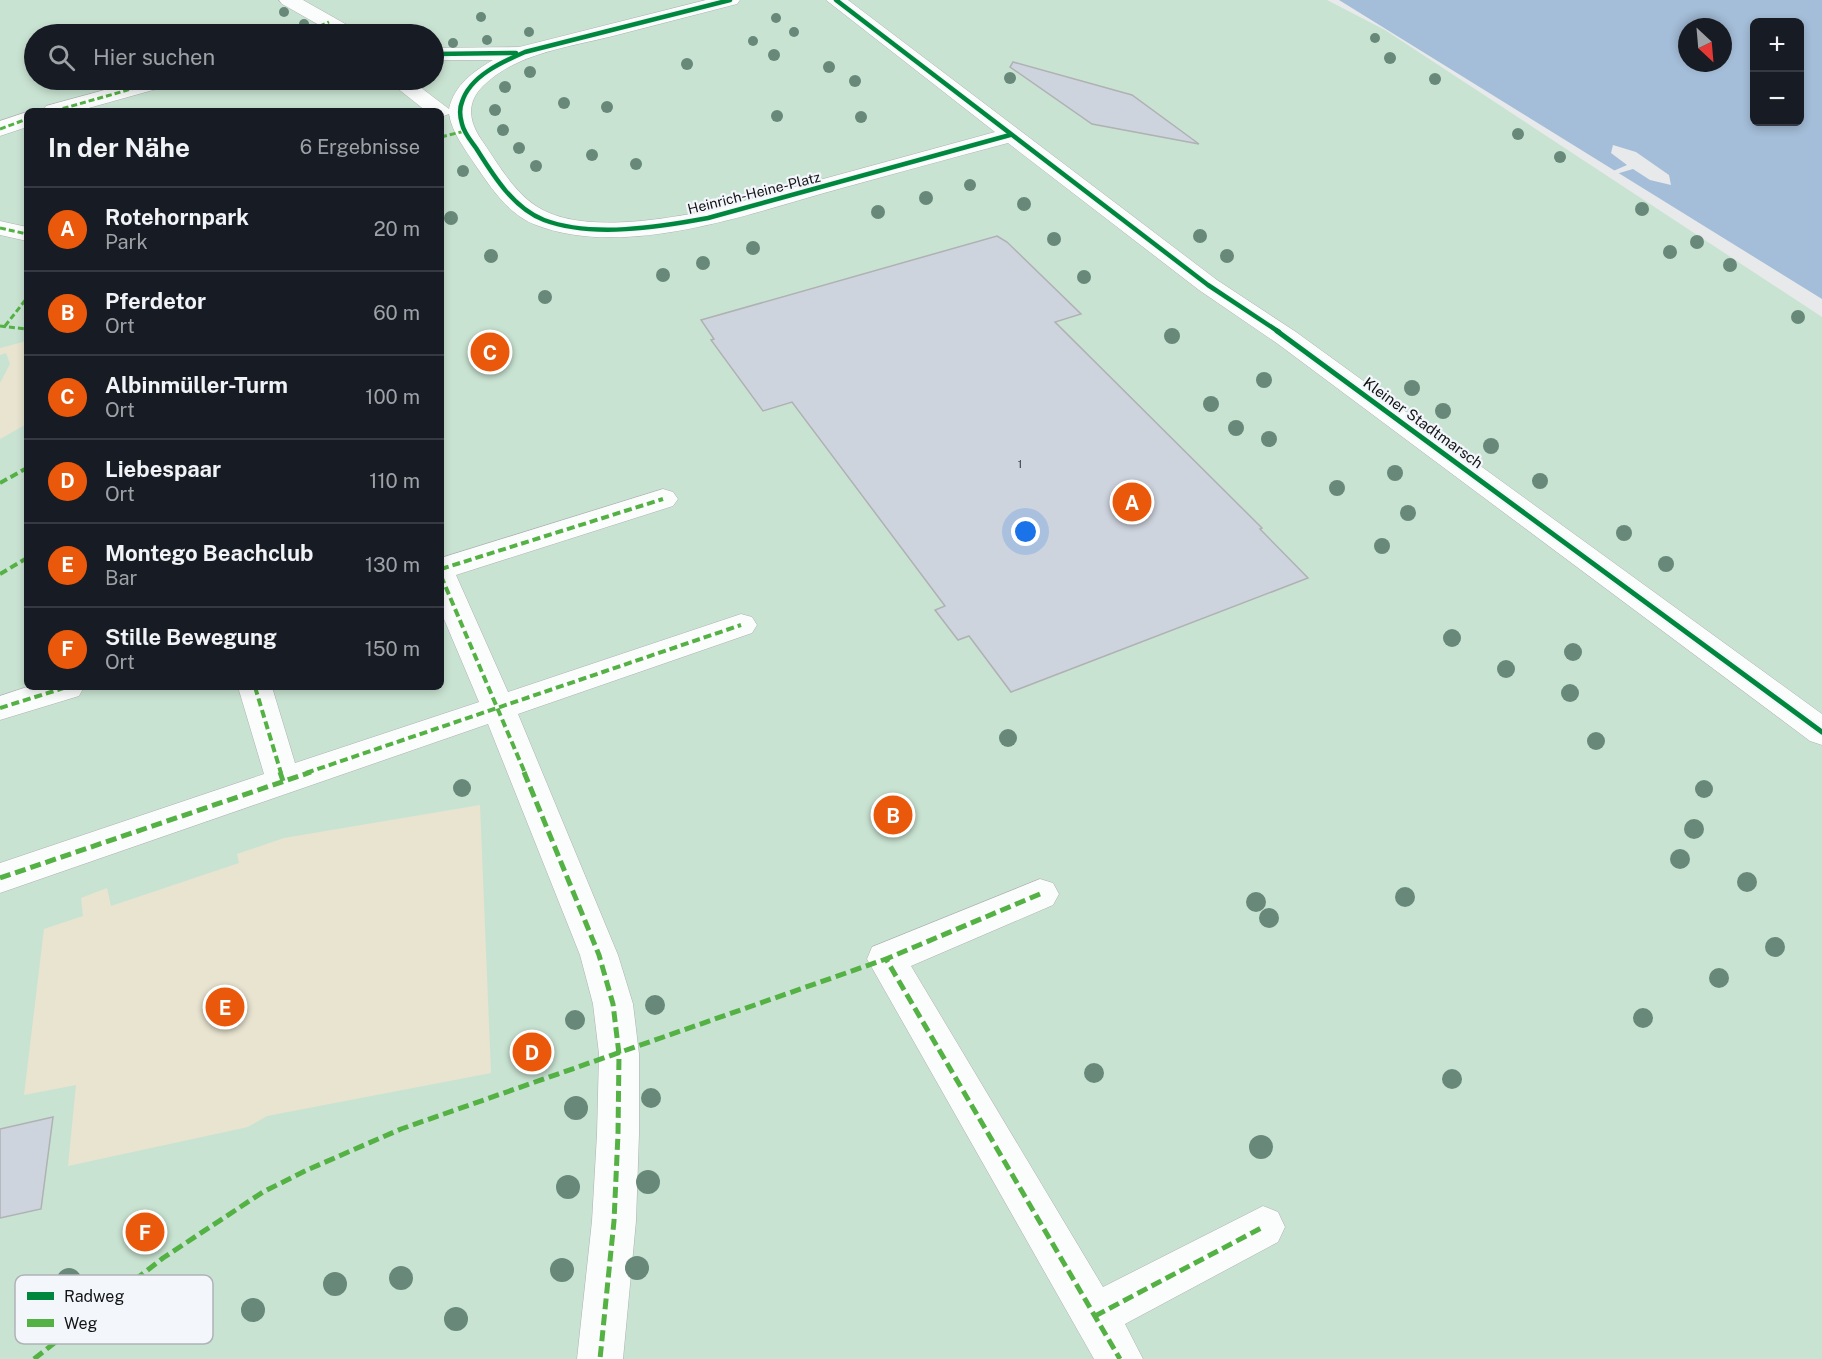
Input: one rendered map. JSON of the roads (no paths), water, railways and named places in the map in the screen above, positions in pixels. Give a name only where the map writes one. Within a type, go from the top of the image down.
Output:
[{"type":"street","points":[[289,0],[332,24]]},
{"type":"street","points":[[462,127],[459,118],[460,108],[462,98],[468,90],[476,81],[500,64],[525,52],[730,0]]},
{"type":"street","points":[[836,0],[1010,135]]},
{"type":"street","points":[[325,24],[329,22]]},
{"type":"street","points":[[444,54],[525,52]]},
{"type":"street","points":[[65,108],[128,90]]},
{"type":"street","name":"Heinrich-Heine-Platz","points":[[411,90],[435,108]]},
{"type":"street","name":"Heinrich-Heine-Platz","points":[[444,115],[462,127],[505,189],[526,211],[543,220],[585,229],[660,225],[708,218],[1010,135]]},
{"type":"street","points":[[0,129],[24,120]]},
{"type":"street","name":"Kleiner Stadtmarsch","points":[[1010,135],[1216,291],[1332,371],[1822,732]]},
{"type":"street","points":[[0,228],[24,233]]},
{"type":"street","points":[[444,569],[663,499]]},
{"type":"street","points":[[444,583],[599,955],[613,1004],[618,1054],[618,1134],[614,1221],[600,1359]]},
{"type":"street","points":[[0,878],[741,625]]},
{"type":"street","points":[[0,708],[57,690]]},
{"type":"street","points":[[256,690],[283,781]]},
{"type":"street","points":[[1040,894],[886,959],[1120,1359]]},
{"type":"street","points":[[1095,1316],[1263,1227]]},
{"type":"water","points":[[1339,0],[1822,0],[1822,299]]},
{"type":"place","name":"Albinmüller-Turm","points":[[490,352]]},
{"type":"place","name":"Rotehornpark","points":[[1132,502]]},
{"type":"place","name":"Pferdetor","points":[[893,815]]},
{"type":"place","name":"Montego Beachclub","points":[[225,1007]]},
{"type":"place","name":"Liebespaar","points":[[532,1052]]},
{"type":"place","name":"Stille Bewegung","points":[[145,1232]]}]
